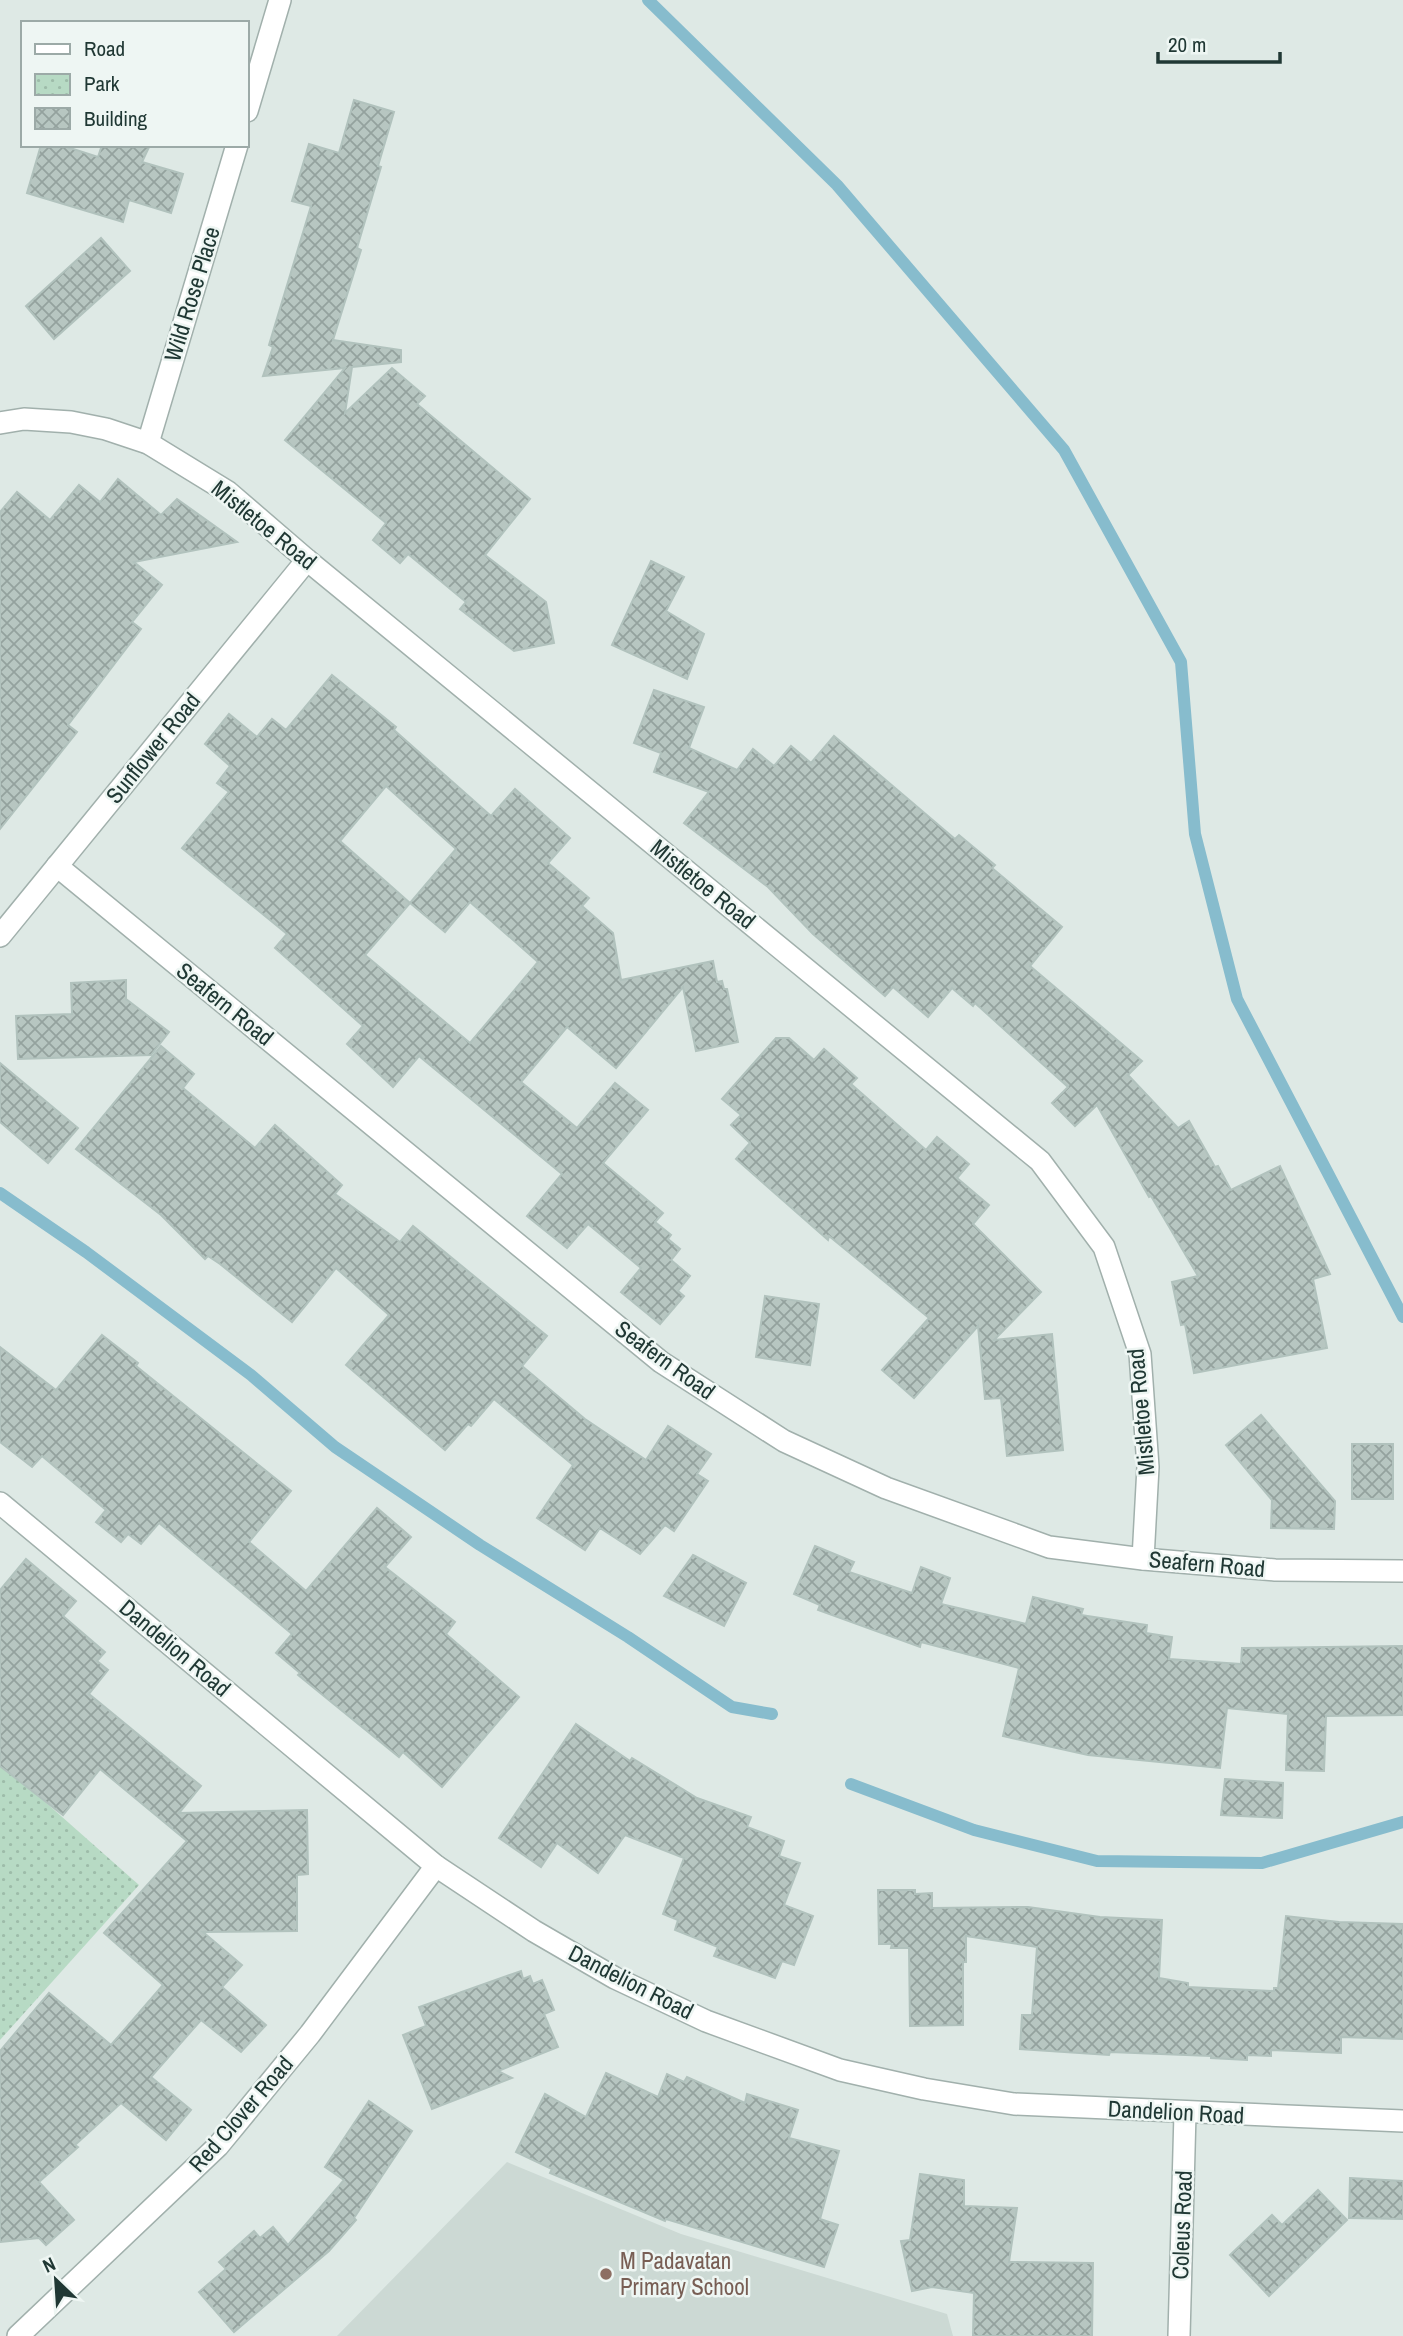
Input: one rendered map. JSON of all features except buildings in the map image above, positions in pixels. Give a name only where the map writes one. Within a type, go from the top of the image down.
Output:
[{"type":"street","points":[[248,108],[280,0]]},
{"type":"street","name":"Wild Rose Place","points":[[148,443],[236,147]]},
{"type":"street","name":"Mistletoe Road","points":[[0,423],[24,419],[71,422],[106,429],[148,443],[228,492],[307,560],[1040,1161],[1104,1247],[1140,1354],[1148,1467],[1143,1559]]},
{"type":"street","name":"Sunflower Road","points":[[0,936],[307,560]]},
{"type":"street","name":"Seafern Road","points":[[57,866],[661,1362],[784,1441],[886,1488],[1049,1547],[1143,1559],[1275,1570],[1403,1571]]},
{"type":"street","name":"Dandelion Road","points":[[0,1503],[436,1866],[534,1931],[615,1978],[706,2021],[841,2070],[925,2089],[1014,2104],[1403,2121]]},
{"type":"street","name":"Red Clover Road","points":[[18,2336],[218,2146],[310,2034],[436,1866]]},
{"type":"street","name":"Coleus Road","points":[[1179,2336],[1185,2113]]},
{"type":"shaded area","name":"M Padavatan Primary School","points":[[507,2162],[681,2234],[947,2314],[953,2336],[337,2336]]},
{"type":"green space","points":[[0,1762],[139,1885],[0,2040]]},
{"type":"waterway","points":[[648,0],[837,185],[1064,450],[1181,662],[1195,834],[1237,999],[1403,1317]]},
{"type":"waterway","points":[[0,1193],[86,1252],[251,1375],[335,1447],[480,1545],[628,1637],[732,1707],[772,1714]]},
{"type":"waterway","points":[[851,1784],[974,1830],[1097,1861],[1262,1863],[1403,1822]]},
{"type":"place","name":"M Padavatan Primary School","points":[[606,2274]]}]
